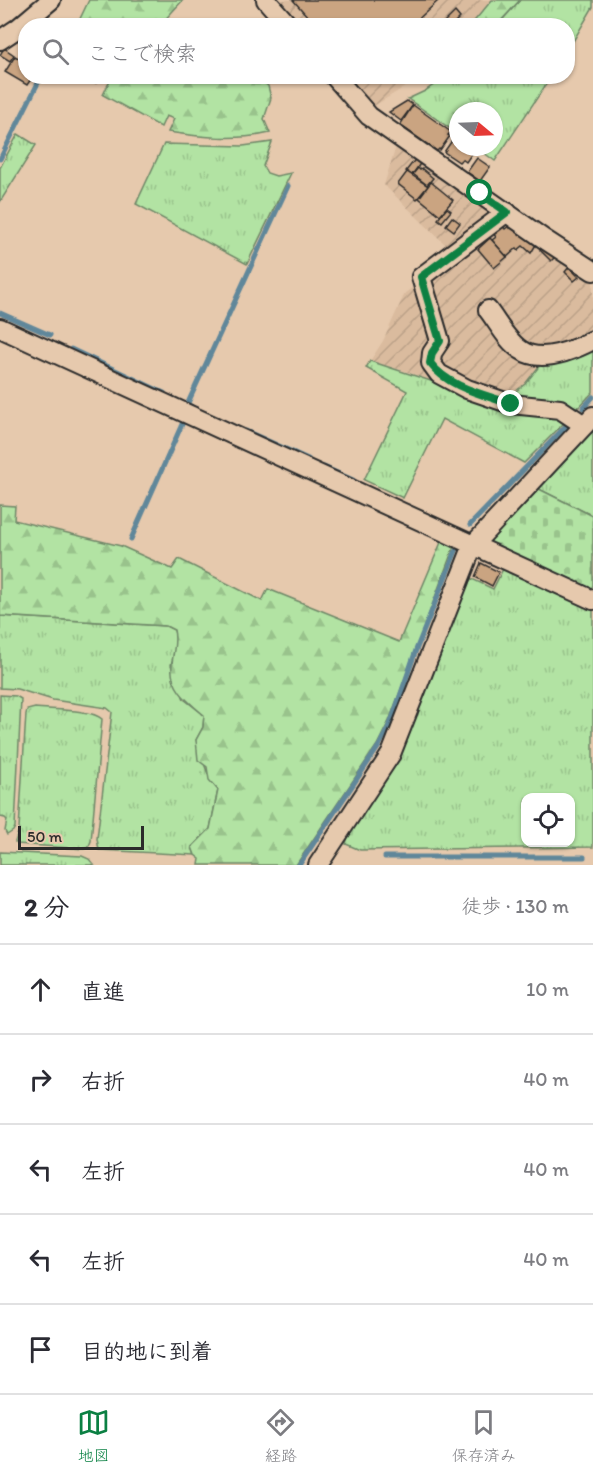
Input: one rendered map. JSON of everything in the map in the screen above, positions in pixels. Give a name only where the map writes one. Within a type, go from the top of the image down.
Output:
[{"type":"street","points":[[29,18],[51,0]]},
{"type":"street","points":[[267,0],[282,18]]},
{"type":"street","points":[[0,40],[18,27]]},
{"type":"street","points":[[341,84],[369,116],[593,271]]},
{"type":"street","points":[[318,865],[391,754],[473,545],[589,420],[561,409],[511,404],[467,389],[439,374],[430,363],[432,353],[440,341],[421,277],[507,212]]},
{"type":"street","points":[[488,310],[507,336],[522,351],[542,357],[568,350],[593,339]]},
{"type":"street","points":[[0,328],[593,600]]},
{"type":"shaded area","points":[[272,0],[492,0],[477,18],[289,18]]},
{"type":"shaded area","points":[[346,84],[410,84],[369,109]]},
{"type":"shaded area","points":[[397,143],[497,212],[450,249],[384,185]]},
{"type":"shaded area","points":[[507,219],[593,276],[593,348],[541,364],[525,384],[507,398],[507,410],[408,372],[370,361],[383,341],[405,293]]},
{"type":"green space","points":[[89,0],[183,0],[166,18],[80,18]]},
{"type":"green space","points":[[492,0],[520,0],[503,18],[477,18]]},
{"type":"green space","points":[[520,0],[593,0],[593,7],[575,38],[575,18],[504,18]]},
{"type":"green space","points":[[108,84],[266,84],[271,98],[264,119],[270,133],[232,138],[168,132],[174,119],[166,116],[161,127],[103,95]]},
{"type":"green space","points":[[435,84],[546,84],[503,149],[503,102],[449,102],[449,128],[408,99]]},
{"type":"green space","points":[[18,134],[36,145],[0,202],[0,168]]},
{"type":"green space","points":[[272,142],[263,166],[267,173],[276,176],[291,173],[247,264],[136,204],[164,144],[243,146]]},
{"type":"green space","points":[[488,156],[498,156],[495,161]]},
{"type":"green space","points":[[593,348],[593,392],[579,407],[507,398],[525,384],[541,364]]},
{"type":"green space","points":[[370,361],[443,385],[556,415],[564,423],[524,463],[442,419],[403,498],[364,480],[407,391],[366,368]]},
{"type":"green space","points":[[593,431],[593,516],[539,489]]},
{"type":"green space","points":[[539,489],[593,516],[593,585],[589,594],[489,547],[489,542]]},
{"type":"green space","points":[[0,505],[15,506],[14,520],[121,546],[172,569],[179,559],[262,601],[268,589],[399,642],[442,540],[454,546],[389,721],[377,745],[296,865],[199,865],[200,859],[195,855],[192,847],[210,829],[218,790],[209,780],[207,767],[198,760],[196,740],[203,727],[204,715],[180,693],[173,680],[174,630],[166,626],[0,616]]},
{"type":"green space","points":[[504,567],[593,608],[593,847],[360,850],[346,844],[348,836],[405,745],[468,577],[493,589]]},
{"type":"green space","points":[[0,616],[166,626],[174,630],[177,642],[171,665],[184,699],[204,715],[203,727],[196,740],[208,773],[218,790],[210,829],[192,847],[195,855],[99,850],[97,839],[112,712],[107,708],[53,700],[17,689],[0,688]]},
{"type":"green space","points":[[0,695],[16,696],[21,699],[15,827],[7,835],[5,831],[7,820],[0,817]]},
{"type":"green space","points":[[35,708],[90,713],[102,719],[91,841],[84,849],[15,842],[19,829],[26,714],[27,710]]},
{"type":"green space","points":[[0,852],[82,856],[94,865],[0,865]]},
{"type":"building","points":[[293,0],[439,0],[420,18],[309,18]]},
{"type":"building","points":[[455,12],[460,18],[449,18]]},
{"type":"building","points":[[4,48],[14,55],[10,61],[0,55]]},
{"type":"building","points":[[15,56],[18,58],[18,80],[5,72]]},
{"type":"building","points":[[407,101],[413,105],[401,121],[389,112]]},
{"type":"building","points":[[413,105],[449,131],[449,137],[437,151],[400,125]]},
{"type":"building","points":[[449,145],[449,155],[444,152]]},
{"type":"building","points":[[450,156],[470,156],[466,162],[462,159],[459,162]]},
{"type":"building","points":[[417,157],[422,161],[412,175],[406,171]]},
{"type":"building","points":[[477,158],[490,167],[480,181],[467,172]]},
{"type":"building","points":[[418,168],[433,178],[427,185],[413,174]]},
{"type":"building","points":[[407,172],[428,186],[417,199],[398,184]]},
{"type":"building","points":[[431,182],[453,200],[440,215],[419,198]]},
{"type":"building","points":[[447,208],[451,211],[442,222],[438,219]]},
{"type":"building","points":[[452,217],[460,223],[454,231],[446,225]]},
{"type":"building","points":[[513,224],[537,243],[531,253],[523,246],[507,257],[492,240],[496,237],[493,233],[502,225],[505,229],[509,226],[510,228]]},
{"type":"building","points":[[490,238],[507,257],[494,268],[478,249]]},
{"type":"building","points":[[544,246],[555,257],[551,261],[540,250]]},
{"type":"building","points":[[569,267],[579,277],[574,281],[565,272]]},
{"type":"building","points":[[481,563],[499,572],[492,586],[475,577]]},
{"type":"waterway","points":[[0,159],[38,84]]},
{"type":"waterway","points":[[191,406],[187,405],[288,186]]},
{"type":"waterway","points":[[0,313],[50,335]]},
{"type":"waterway","points":[[71,349],[164,393]]},
{"type":"waterway","points":[[583,408],[593,397]]},
{"type":"waterway","points":[[131,539],[183,422]]},
{"type":"waterway","points":[[470,525],[567,425]]},
{"type":"waterway","points":[[246,431],[308,459]]},
{"type":"waterway","points":[[324,467],[353,480]]},
{"type":"waterway","points":[[299,865],[379,746],[391,722],[416,650],[457,548]]},
{"type":"waterway","points":[[385,857],[584,857]]},
{"type":"route","points":[[480,193],[507,212],[421,277],[440,341],[432,353],[430,363],[439,374],[467,389],[511,404]]}]
